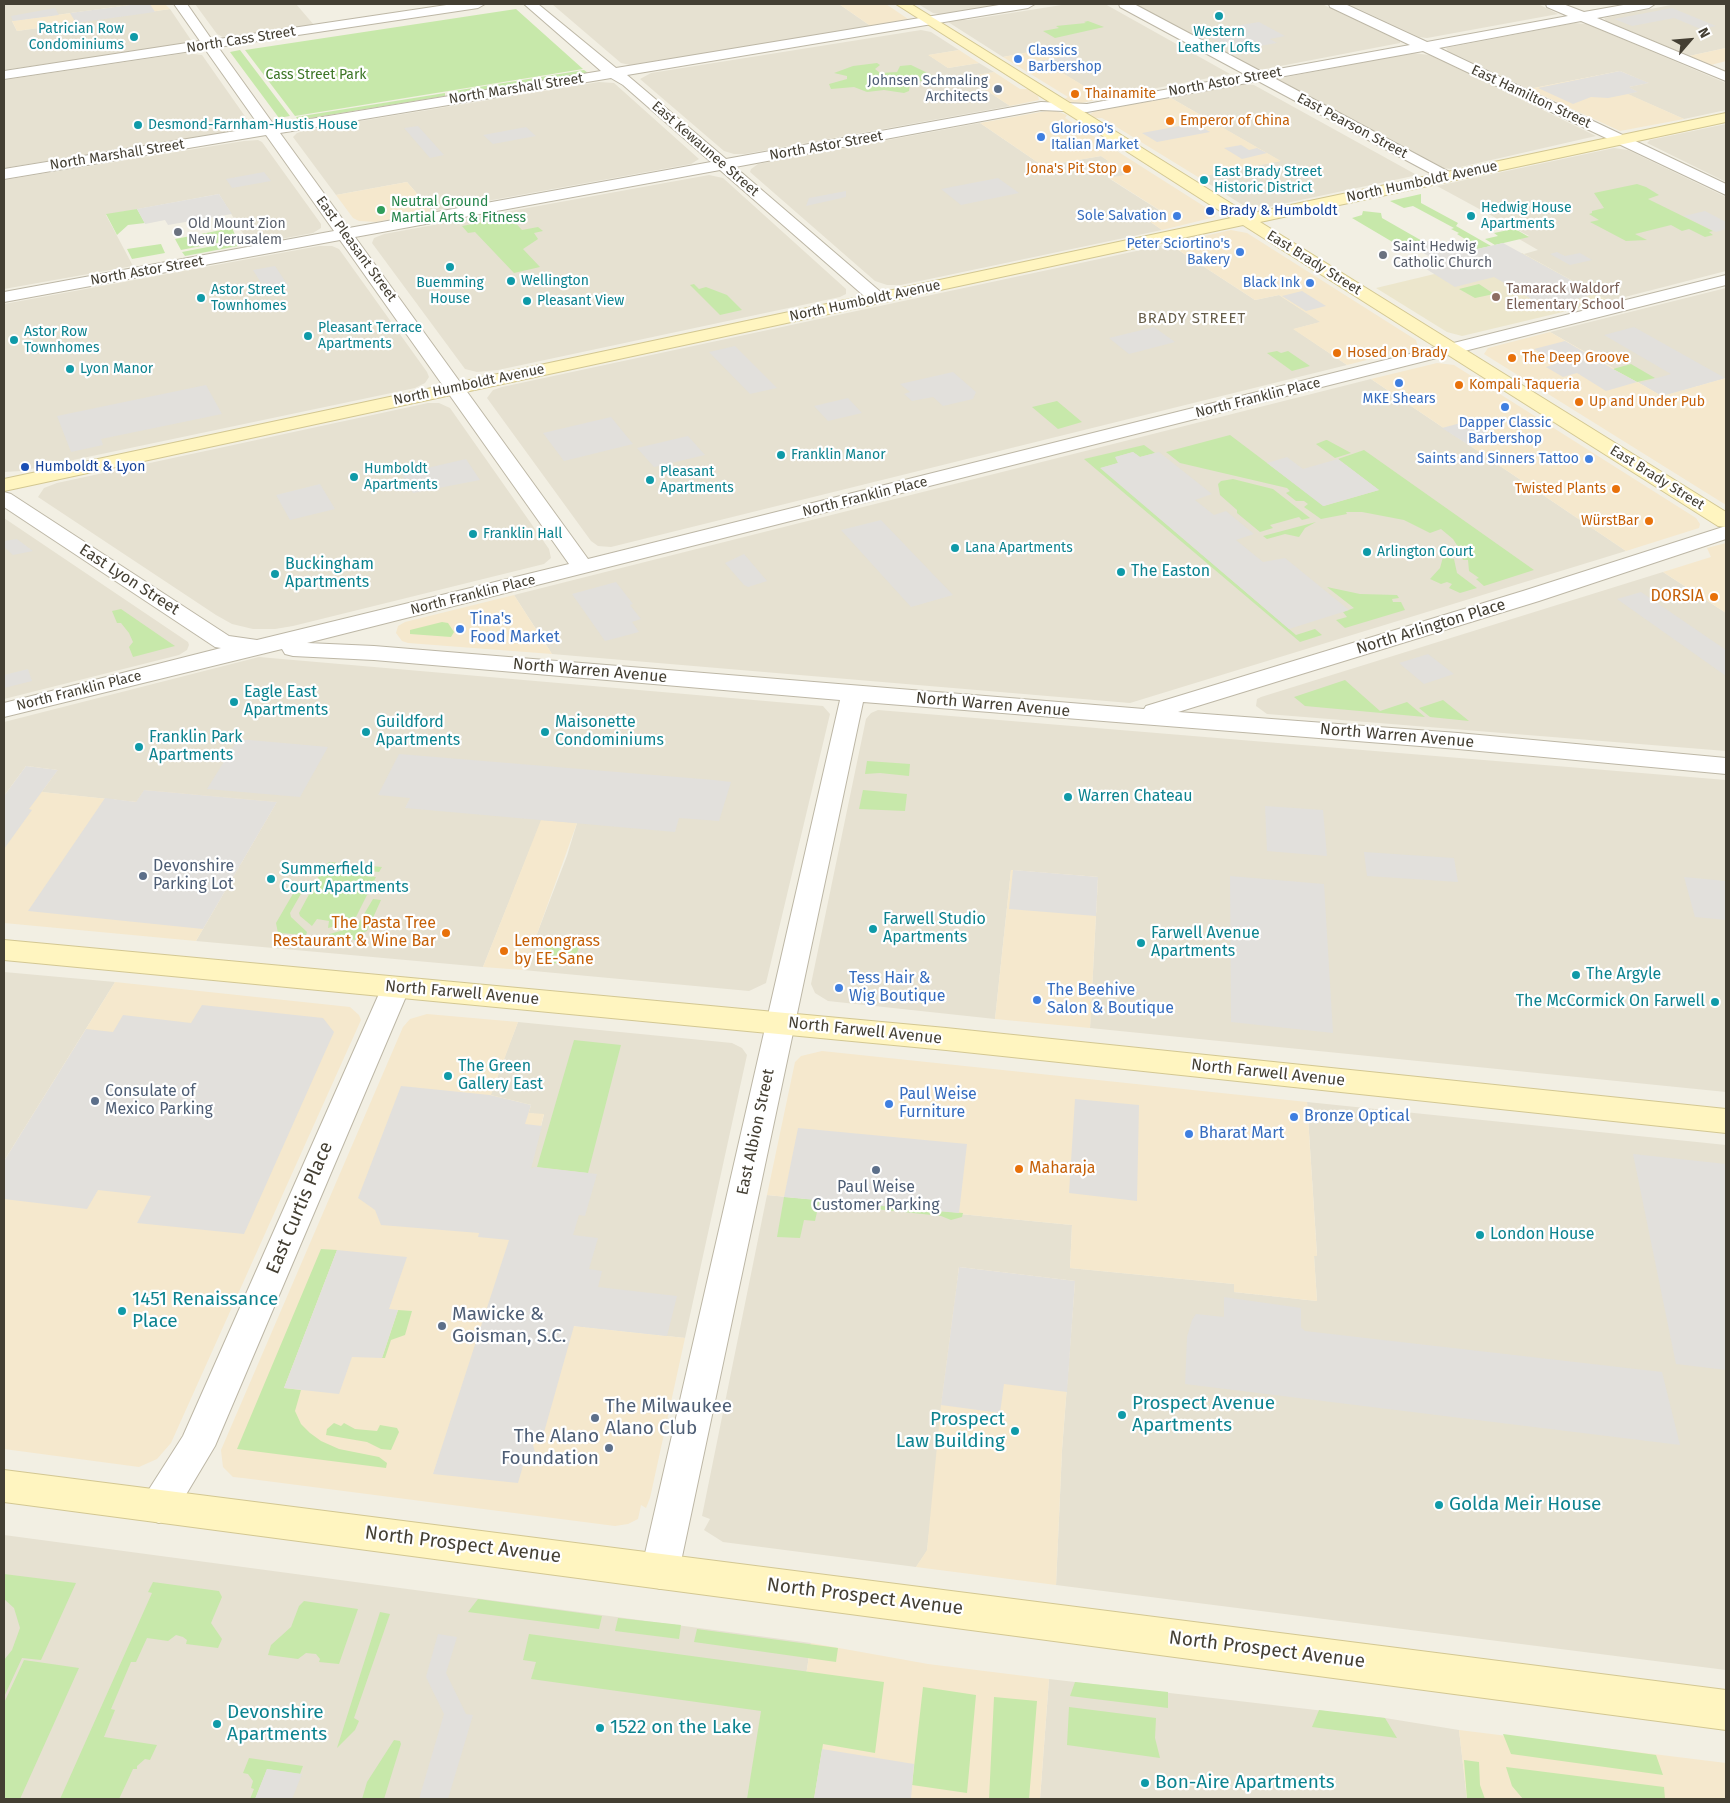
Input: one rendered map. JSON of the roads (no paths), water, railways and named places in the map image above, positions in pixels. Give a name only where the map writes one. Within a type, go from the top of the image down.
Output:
[{"type":"main road","name":"East Brady Street","points":[[902,4],[1726,521]]},
{"type":"main road","name":"North Humboldt Avenue","points":[[4,485],[1726,117]]},
{"type":"main road","name":"North Farwell Avenue","points":[[4,950],[781,1023],[1726,1120]]},
{"type":"main road","name":"North Prospect Avenue","points":[[4,1486],[1726,1710]]},
{"type":"street","name":"East Pleasant Street","points":[[180,4],[272,130],[583,568]]},
{"type":"street","name":"North Cass Street","points":[[4,75],[478,4]]},
{"type":"street","name":"East Kewaunee Street","points":[[530,4],[600,64],[628,82],[877,298]]},
{"type":"street","name":"North Marshall Street","points":[[4,174],[1028,4]]},
{"type":"street","name":"East Pearson Street","points":[[1125,4],[1447,177]]},
{"type":"street","name":"East Hamilton Street","points":[[1335,4],[1726,190]]},
{"type":"street","points":[[1552,4],[1726,77]]},
{"type":"street","name":"North Astor Street","points":[[4,297],[1041,106],[1087,108],[1649,4]]},
{"type":"street","name":"North Franklin Place","points":[[4,710],[583,568],[1726,280]]},
{"type":"street","name":"East Lyon Street","points":[[4,498],[224,642],[260,647]]},
{"type":"street","name":"North Arlington Place","points":[[1135,716],[1186,703],[1531,596],[1726,532]]},
{"type":"street","name":"North Warren Avenue","points":[[260,647],[383,654],[854,694],[1458,741],[1726,766]]},
{"type":"street","name":"East Albion Street","points":[[660,1571],[854,694]]},
{"type":"street","name":"East Curtis Place","points":[[159,1506],[197,1446],[396,987]]},
{"type":"place","name":"Western Leather Lofts","points":[[1219,16]]},
{"type":"place","name":"Patrician Row Condominiums","points":[[134,37]]},
{"type":"place","name":"Classics Barbershop","points":[[1018,59]]},
{"type":"place","name":"Johnsen Schmaling Architects","points":[[998,89]]},
{"type":"place","name":"Thainamite","points":[[1075,94]]},
{"type":"place","name":"Emperor of China","points":[[1170,121]]},
{"type":"place","name":"Desmond-Farnham-Hustis House","points":[[138,125]]},
{"type":"place","name":"Glorioso's Italian Market","points":[[1041,137]]},
{"type":"place","name":"Jona's Pit Stop","points":[[1127,169]]},
{"type":"place","name":"East Brady Street Historic District","points":[[1204,180]]},
{"type":"place","name":"Neutral Ground Martial Arts & Fitness","points":[[381,210]]},
{"type":"place","name":"Brady & Humboldt","points":[[1210,211]]},
{"type":"place","name":"Sole Salvation","points":[[1177,216]]},
{"type":"place","name":"Hedwig House Apartments","points":[[1471,216]]},
{"type":"place","name":"Old Mount Zion New Jerusalem","points":[[178,232]]},
{"type":"place","name":"Peter Sciortino's Bakery","points":[[1240,252]]},
{"type":"place","name":"Saint Hedwig Catholic Church","points":[[1383,255]]},
{"type":"place","name":"Buemming House","points":[[450,267]]},
{"type":"place","name":"Wellington","points":[[511,281]]},
{"type":"place","name":"Black Ink","points":[[1310,283]]},
{"type":"place","name":"Tamarack Waldorf Elementary School","points":[[1496,297]]},
{"type":"place","name":"Astor Street Townhomes","points":[[201,298]]},
{"type":"place","name":"Pleasant View","points":[[527,301]]},
{"type":"place","name":"Pleasant Terrace Apartments","points":[[308,336]]},
{"type":"place","name":"Astor Row Townhomes","points":[[14,340]]},
{"type":"place","name":"Hosed on Brady","points":[[1337,353]]},
{"type":"place","name":"The Deep Groove","points":[[1512,358]]},
{"type":"place","name":"Lyon Manor","points":[[70,369]]},
{"type":"place","name":"MKE Shears","points":[[1399,383]]},
{"type":"place","name":"Kompali Taqueria","points":[[1459,385]]},
{"type":"place","name":"Up and Under Pub","points":[[1579,402]]},
{"type":"place","name":"Dapper Classic Barbershop","points":[[1505,407]]},
{"type":"place","name":"Franklin Manor","points":[[781,455]]},
{"type":"place","name":"Saints and Sinners Tattoo","points":[[1589,459]]},
{"type":"place","name":"Humboldt & Lyon","points":[[25,467]]},
{"type":"place","name":"Humboldt Apartments","points":[[354,477]]},
{"type":"place","name":"Pleasant Apartments","points":[[650,480]]},
{"type":"place","name":"Twisted Plants","points":[[1616,489]]},
{"type":"place","name":"WürstBar","points":[[1649,521]]},
{"type":"place","name":"Franklin Hall","points":[[473,534]]},
{"type":"place","name":"Lana Apartments","points":[[955,548]]},
{"type":"place","name":"Arlington Court","points":[[1367,552]]},
{"type":"place","name":"The Easton","points":[[1121,572]]},
{"type":"place","name":"Buckingham Apartments","points":[[275,574]]},
{"type":"place","name":"DORSIA","points":[[1714,597]]},
{"type":"place","name":"Tina's Food Market","points":[[460,629]]},
{"type":"place","name":"Eagle East Apartments","points":[[234,702]]},
{"type":"place","name":"Guildford Apartments","points":[[366,732]]},
{"type":"place","name":"Maisonette Condominiums","points":[[545,732]]},
{"type":"place","name":"Franklin Park Apartments","points":[[139,747]]},
{"type":"place","name":"Warren Chateau","points":[[1068,797]]},
{"type":"place","name":"Devonshire Parking Lot","points":[[143,876]]},
{"type":"place","name":"Summerfield Court Apartments","points":[[271,879]]},
{"type":"place","name":"Farwell Studio Apartments","points":[[873,929]]},
{"type":"place","name":"The Pasta Tree Restaurant & Wine Bar","points":[[446,933]]},
{"type":"place","name":"Farwell Avenue Apartments","points":[[1141,943]]},
{"type":"place","name":"Lemongrass by EE-Sane","points":[[504,951]]},
{"type":"place","name":"The Argyle","points":[[1576,975]]},
{"type":"place","name":"Tess Hair & Wig Boutique","points":[[839,988]]},
{"type":"place","name":"The Beehive Salon & Boutique","points":[[1037,1000]]},
{"type":"place","name":"The McCormick On Farwell","points":[[1715,1002]]},
{"type":"place","name":"The Green Gallery East","points":[[448,1076]]},
{"type":"place","name":"Consulate of Mexico Parking","points":[[95,1101]]},
{"type":"place","name":"Paul Weise Furniture","points":[[889,1104]]},
{"type":"place","name":"Bronze Optical","points":[[1294,1117]]},
{"type":"place","name":"Bharat Mart","points":[[1189,1134]]},
{"type":"place","name":"Maharaja","points":[[1019,1169]]},
{"type":"place","name":"Paul Weise Customer Parking","points":[[876,1170]]},
{"type":"place","name":"London House","points":[[1480,1235]]},
{"type":"place","name":"1451 Renaissance Place","points":[[122,1311]]},
{"type":"place","name":"Mawicke & Goisman, S.C.","points":[[442,1326]]},
{"type":"place","name":"Prospect Avenue Apartments","points":[[1122,1415]]},
{"type":"place","name":"The Milwaukee Alano Club","points":[[595,1418]]},
{"type":"place","name":"Prospect Law Building","points":[[1015,1431]]},
{"type":"place","name":"The Alano Foundation","points":[[609,1448]]},
{"type":"place","name":"Golda Meir House","points":[[1439,1505]]},
{"type":"place","name":"Devonshire Apartments","points":[[217,1724]]},
{"type":"place","name":"1522 on the Lake","points":[[600,1728]]},
{"type":"place","name":"Bon-Aire Apartments","points":[[1145,1783]]},
{"type":"district","name":"BRADY STREET","points":[[1192,319]]},
{"type":"park label","name":"Cass Street Park","points":[[316,75]]}]
